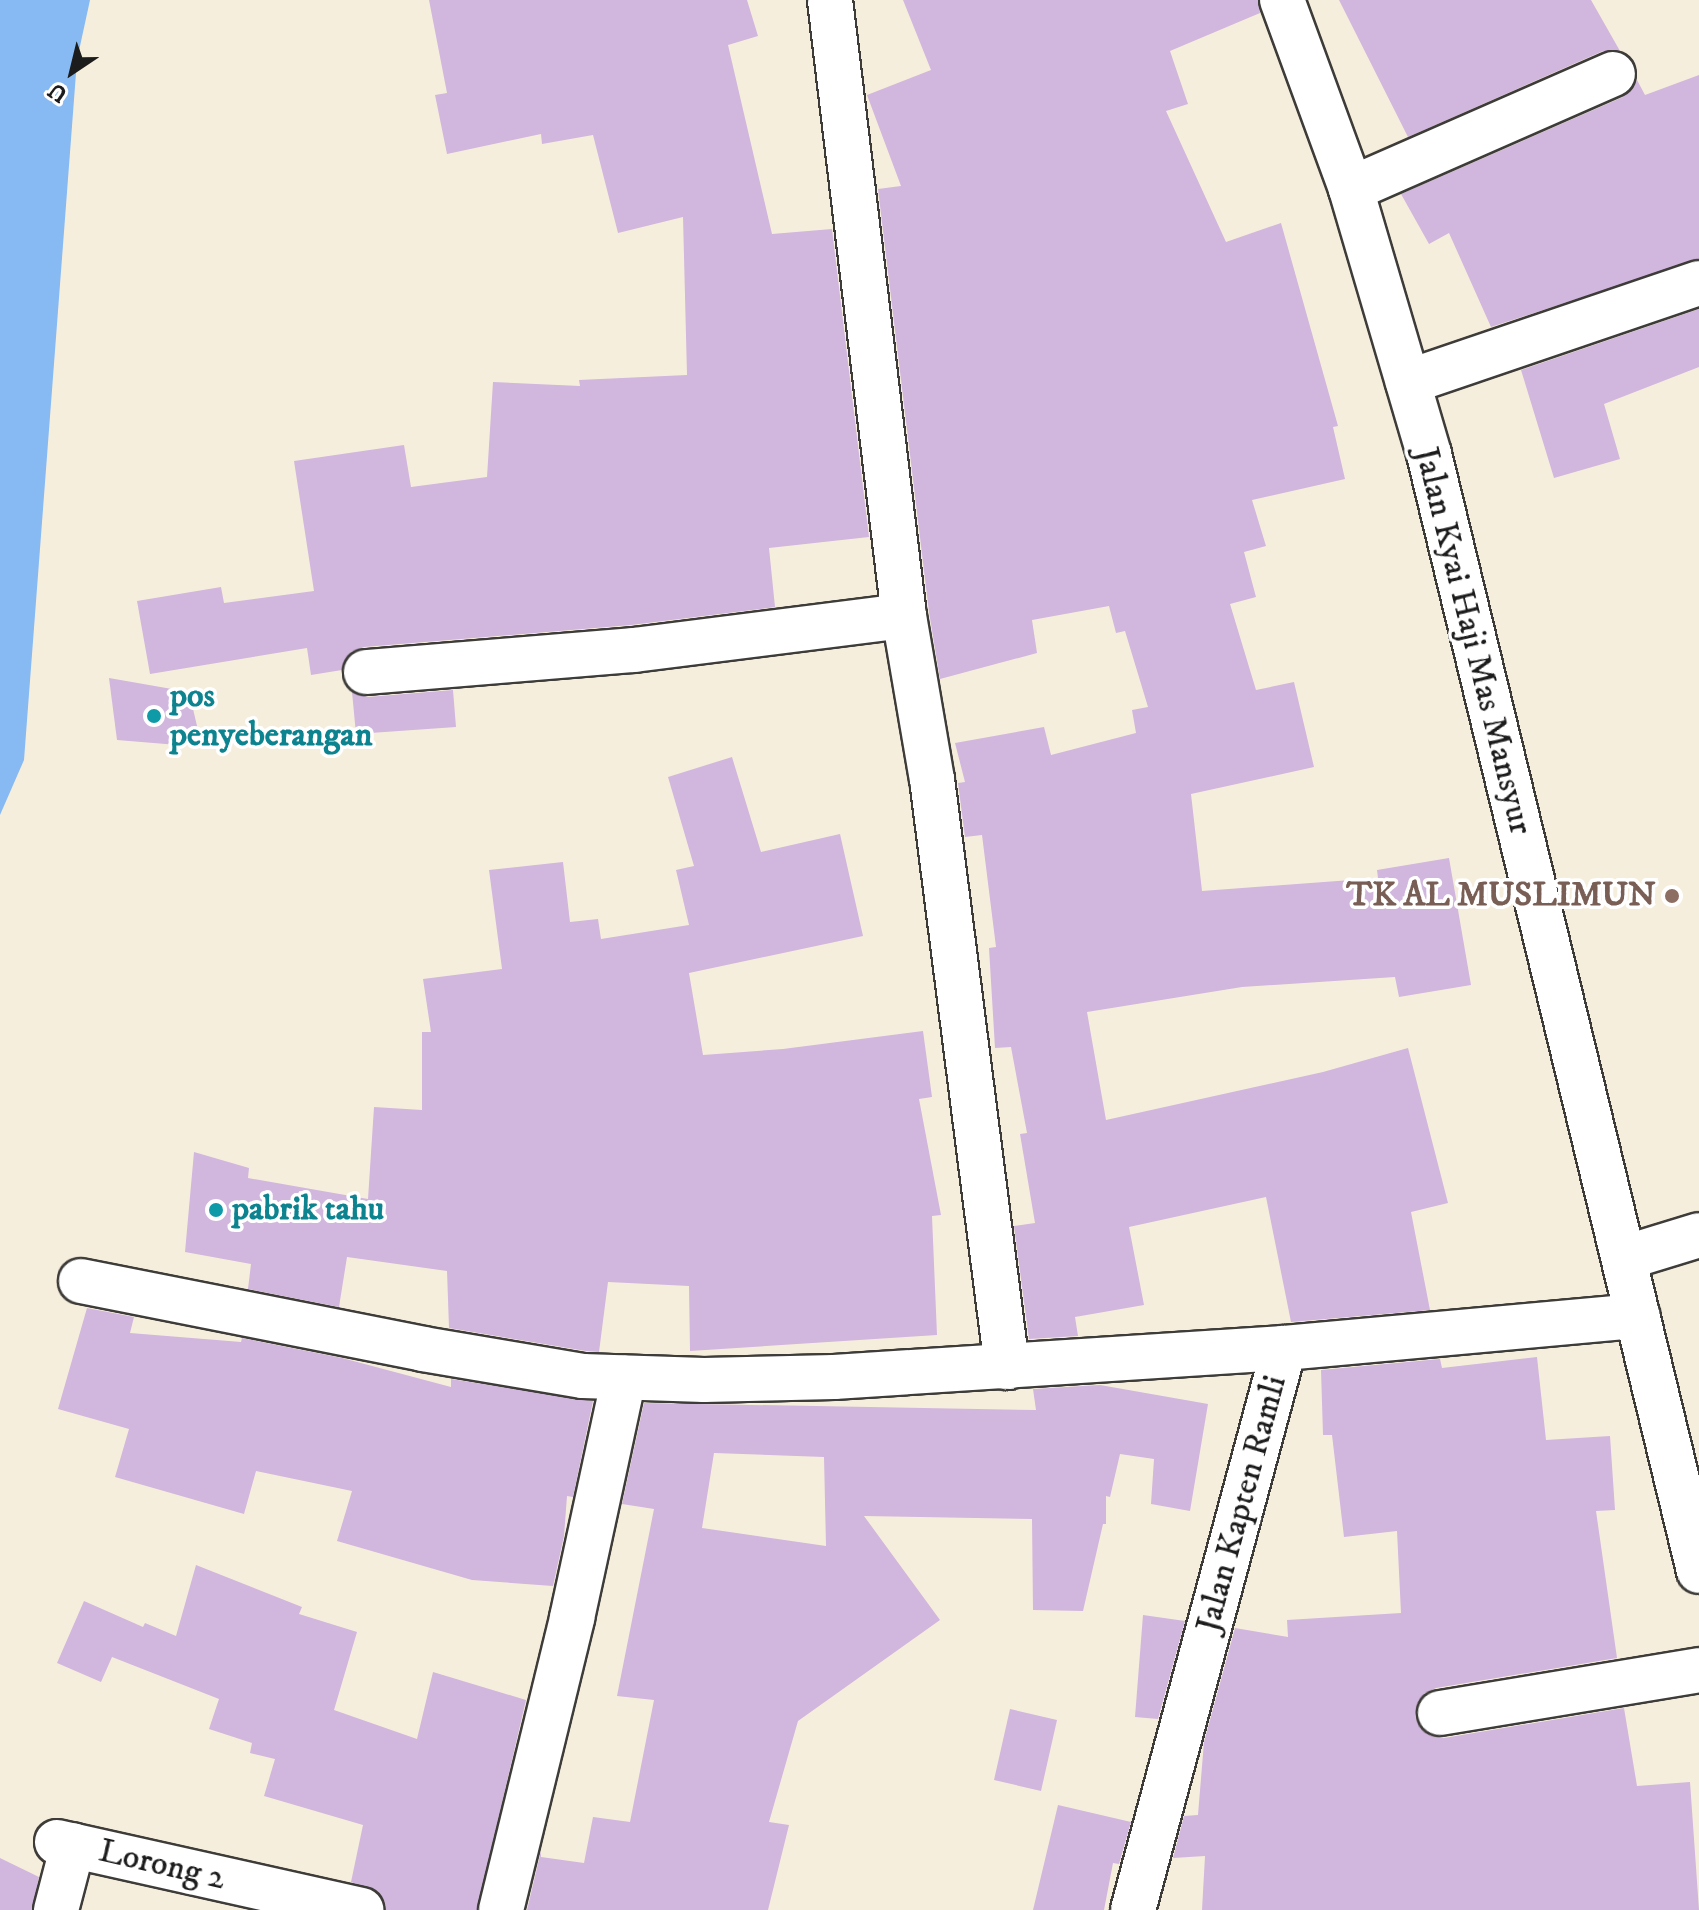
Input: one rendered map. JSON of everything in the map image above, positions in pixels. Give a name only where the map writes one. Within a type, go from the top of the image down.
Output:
[{"type":"street","points":[[830,0],[904,616],[932,779],[1007,1367]]},
{"type":"street","name":"Jalan Kyai Haji Mas Mansyur","points":[[1282,0],[1351,189],[1408,382],[1699,1571]]},
{"type":"street","points":[[1351,189],[1613,74]]},
{"type":"street","points":[[1408,382],[1699,283]]},
{"type":"street","points":[[366,672],[634,650],[904,616]]},
{"type":"street","points":[[1624,1258],[1699,1235]]},
{"type":"street","points":[[81,1281],[423,1349],[583,1376],[834,1377],[1284,1348]]},
{"type":"street","name":"Jalan Kapten Ramli","points":[[1133,1910],[1284,1348],[1638,1316]]},
{"type":"street","points":[[501,1910],[572,1618],[624,1378]]},
{"type":"street","points":[[1440,1713],[1699,1670]]},
{"type":"street","name":"Lorong 2","points":[[56,1910],[65,1844],[361,1910]]},
{"type":"water","points":[[0,0],[90,0],[77,60],[24,760],[0,815]]},
{"type":"building","points":[[429,0],[747,0],[758,36],[728,45],[772,234],[832,229],[869,537],[769,548],[775,607],[631,625],[364,647],[351,652],[342,670],[311,675],[307,648],[150,674],[137,601],[221,587],[224,603],[314,591],[294,461],[404,445],[411,487],[487,477],[493,382],[580,386],[579,380],[687,375],[683,217],[618,233],[593,135],[542,144],[541,134],[447,154],[435,95],[447,93]]},
{"type":"building","points":[[903,0],[1258,0],[1260,13],[1170,51],[1188,104],[1166,111],[1226,242],[1281,223],[1338,426],[1333,427],[1345,479],[1252,500],[1266,546],[1244,552],[1256,597],[1230,604],[1256,690],[1294,682],[1314,767],[1191,794],[1202,891],[1378,878],[1377,870],[1449,858],[1471,985],[1399,997],[1395,977],[1242,987],[1087,1012],[1106,1120],[1323,1072],[1408,1048],[1448,1203],[1411,1212],[1430,1310],[1291,1322],[1266,1197],[1129,1227],[1144,1305],[1075,1317],[1078,1336],[1029,1339],[1014,1226],[1035,1223],[1020,1134],[1027,1133],[1011,1047],[995,1048],[989,948],[996,947],[982,835],[965,837],[958,783],[965,782],[955,743],[1044,727],[1051,755],[1136,733],[1132,710],[1148,707],[1125,631],[1116,633],[1109,606],[1032,620],[1037,653],[940,679],[929,612],[878,189],[901,186],[867,95],[931,70]]},
{"type":"building","points":[[1339,0],[1591,0],[1620,51],[1603,51],[1408,137]]},
{"type":"building","points":[[1699,75],[1699,259],[1491,327],[1449,233],[1429,244],[1401,194],[1623,97],[1637,80],[1645,95]]},
{"type":"building","points":[[1699,309],[1699,367],[1604,404],[1620,459],[1554,478],[1521,370]]},
{"type":"building","name":"pos penyeberangan","points":[[109,678],[189,692],[202,747],[117,740]]},
{"type":"building","points":[[453,690],[456,727],[356,734],[352,692],[368,697]]},
{"type":"building","points":[[732,757],[761,852],[840,834],[863,936],[689,973],[703,1055],[783,1049],[923,1031],[932,1097],[919,1099],[941,1215],[932,1216],[937,1335],[690,1351],[689,1286],[608,1282],[599,1352],[586,1351],[449,1328],[447,1271],[347,1257],[339,1307],[248,1289],[251,1264],[185,1252],[194,1152],[249,1168],[248,1178],[368,1199],[374,1107],[422,1110],[422,1032],[431,1032],[423,979],[502,969],[489,870],[563,862],[570,922],[598,919],[601,939],[689,925],[676,870],[694,866],[668,777]]},
{"type":"building","points":[[87,1308],[134,1317],[130,1333],[241,1342],[242,1338],[342,1358],[451,1387],[451,1379],[593,1401],[573,1497],[567,1496],[564,1536],[553,1586],[472,1580],[337,1541],[352,1491],[256,1471],[244,1514],[115,1477],[129,1429],[58,1409]]},
{"type":"building","points":[[1537,1357],[1546,1440],[1610,1436],[1615,1510],[1596,1511],[1617,1658],[1436,1688],[1425,1693],[1417,1704],[1416,1718],[1421,1729],[1431,1736],[1444,1738],[1624,1708],[1637,1786],[1690,1782],[1699,1910],[1202,1910],[1205,1856],[1173,1858],[1184,1816],[1198,1815],[1204,1742],[1235,1628],[1288,1637],[1287,1620],[1401,1613],[1397,1531],[1344,1537],[1332,1435],[1323,1435],[1321,1370],[1440,1359],[1442,1368]]},
{"type":"building","points":[[1100,1385],[1208,1404],[1190,1511],[1151,1504],[1154,1459],[1120,1454],[1110,1497],[1106,1496],[1106,1524],[1103,1524],[1083,1611],[1033,1610],[1032,1519],[864,1516],[940,1620],[798,1721],[769,1822],[789,1825],[768,1910],[527,1910],[541,1851],[541,1857],[584,1863],[593,1817],[630,1822],[654,1700],[617,1696],[654,1509],[622,1504],[644,1403],[1036,1410],[1033,1389]],"holes":[[[714,1453],[824,1457],[826,1546],[702,1528]]]},
{"type":"building","points":[[196,1565],[302,1607],[299,1614],[357,1632],[334,1710],[417,1739],[433,1672],[526,1700],[477,1910],[385,1910],[377,1891],[351,1882],[363,1825],[264,1796],[275,1759],[250,1753],[252,1743],[209,1729],[219,1699],[112,1657],[101,1682],[57,1663],[84,1601],[143,1627],[145,1623],[176,1636]]},
{"type":"building","points":[[1143,1615],[1185,1621],[1158,1719],[1135,1717]]},
{"type":"building","points":[[1010,1709],[1057,1720],[1041,1791],[994,1780]]},
{"type":"building","points":[[1058,1805],[1131,1822],[1119,1864],[1113,1863],[1104,1910],[1033,1910]]},
{"type":"building","points":[[0,1858],[39,1877],[32,1910],[0,1910]]},
{"type":"place","name":"pos penyeberangan","points":[[154,716]]},
{"type":"place","name":"TK AL MUSLIMUN","points":[[1672,896]]},
{"type":"place","name":"pabrik tahu","points":[[216,1210]]}]
